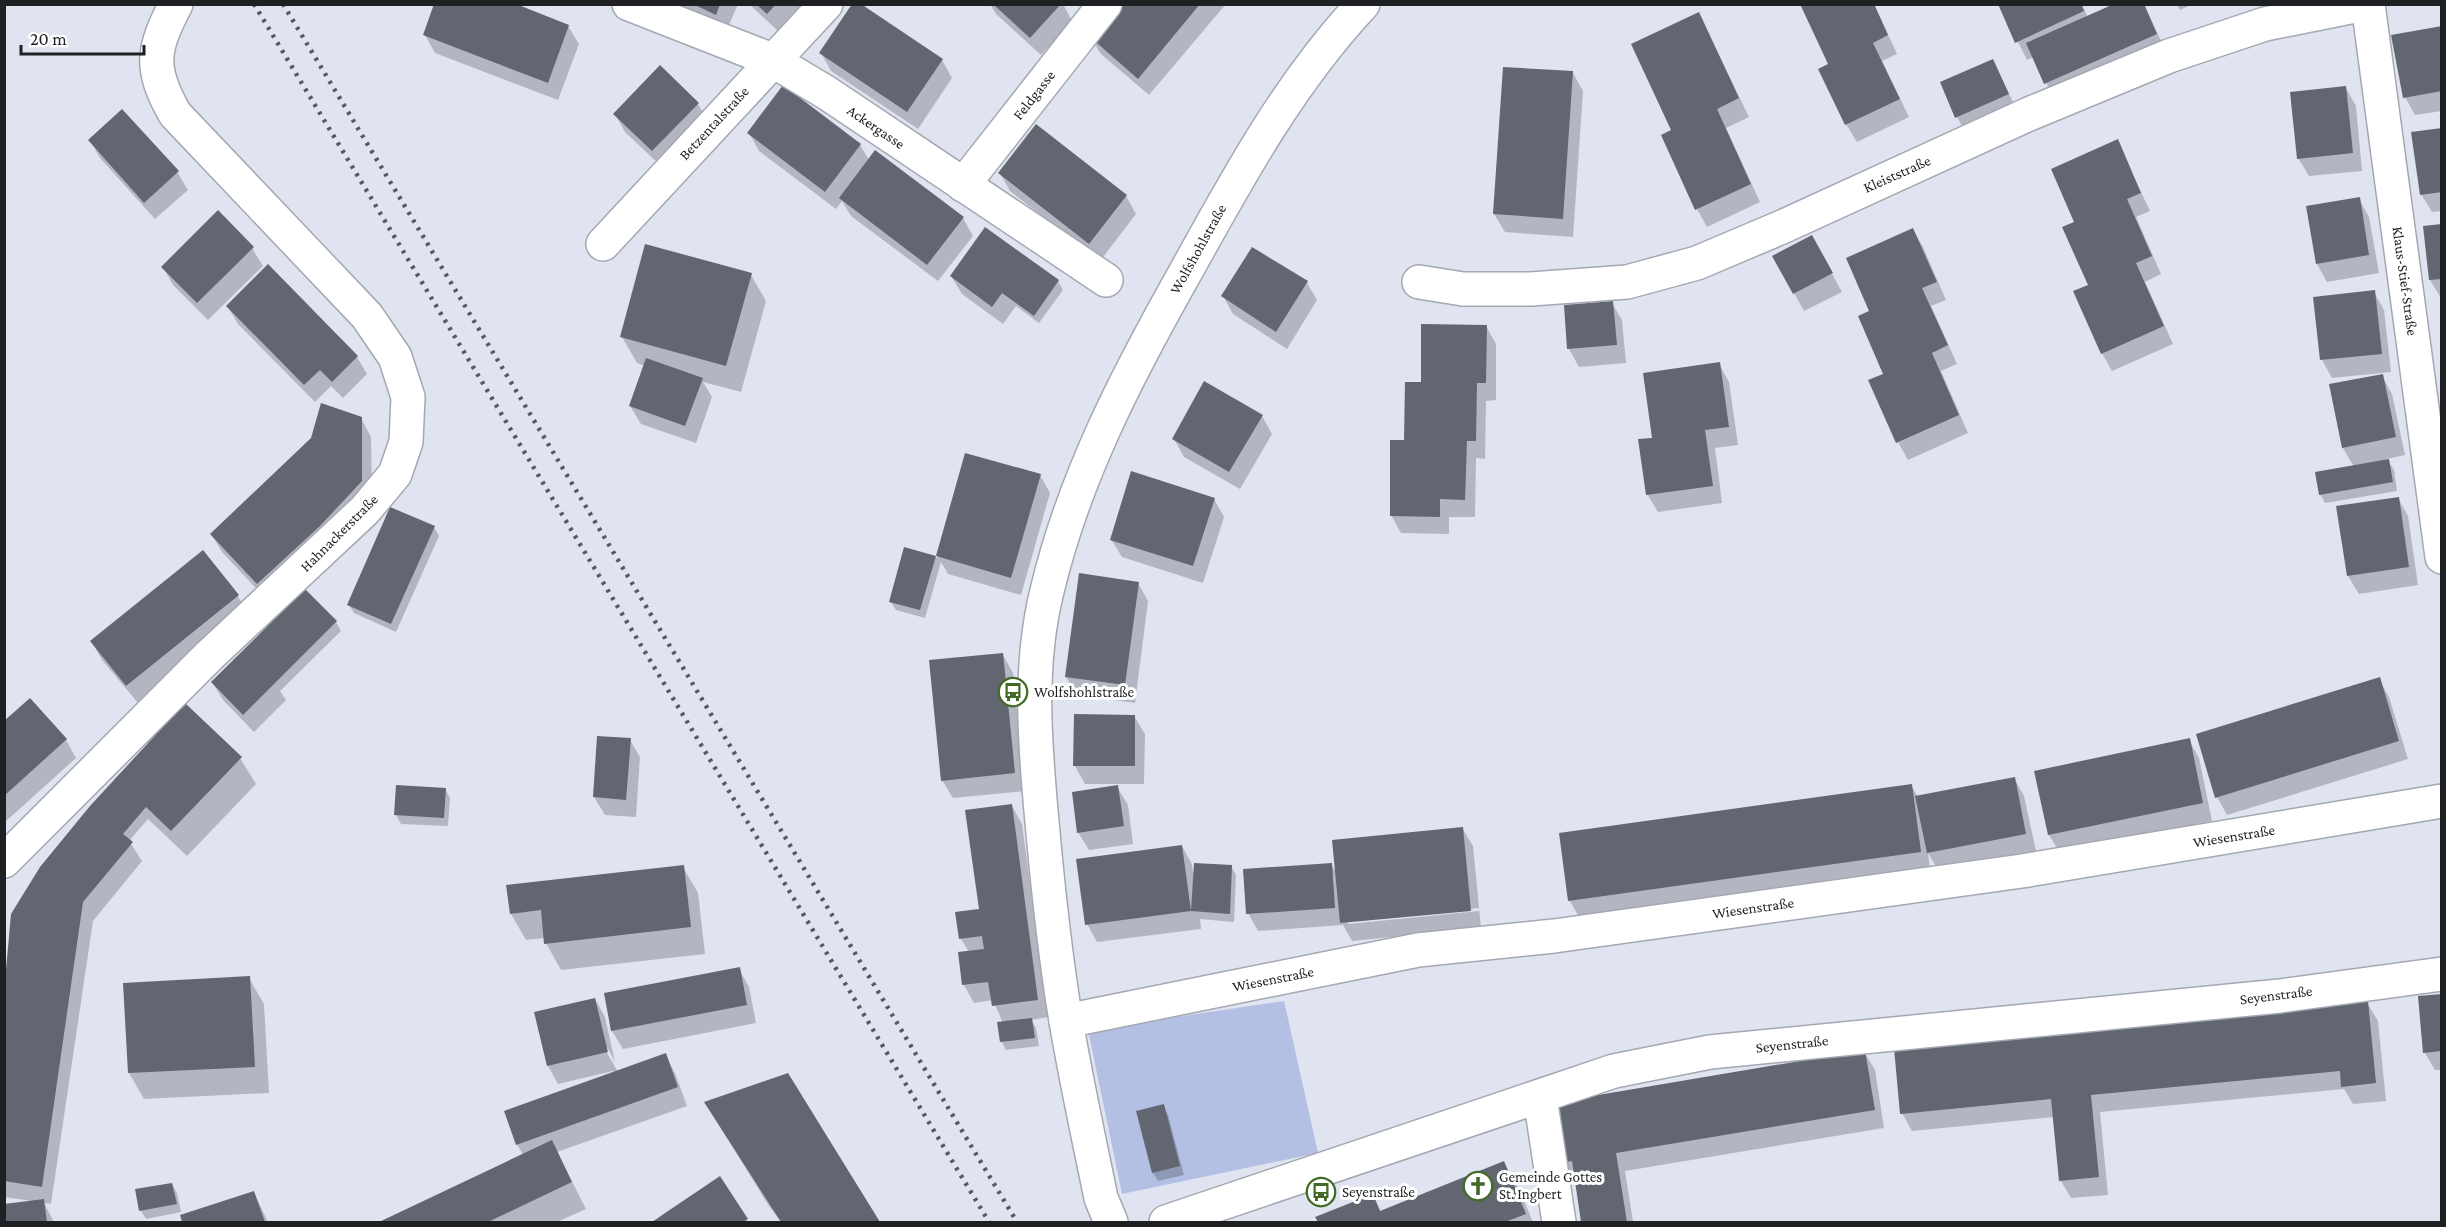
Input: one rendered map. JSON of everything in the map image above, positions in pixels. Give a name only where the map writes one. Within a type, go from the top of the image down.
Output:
[{"type":"street","name":"Hahnackerstraße","points":[[4,861],[209,656],[365,510],[394,474],[406,442],[408,397],[396,357],[367,316],[176,114],[166,98],[157,75],[155,56],[163,29],[176,4]]},
{"type":"street","name":"Ackergasse","points":[[629,4],[772,60],[827,93],[1106,280]]},
{"type":"street","name":"Betzentalstraße","points":[[603,244],[826,4]]},
{"type":"street","name":"Feldgasse","points":[[963,185],[1105,4]]},
{"type":"street","name":"Wolfshohlstraße","points":[[1111,1222],[1101,1198],[1066,1021],[1051,915],[1035,739],[1036,668],[1046,593],[1066,524],[1095,444],[1120,394],[1231,189],[1276,116],[1341,27],[1363,4]]},
{"type":"street","name":"Kleiststraße","points":[[1419,282],[1463,289],[1531,289],[1627,282],[1697,263],[1782,227],[2029,114],[2169,56],[2265,24],[2366,4]]},
{"type":"street","name":"Klaus-Stief-Straße","points":[[2366,4],[2442,557]]},
{"type":"street","name":"Wiesenstraße","points":[[1066,1021],[1418,950],[1554,936],[2022,871],[2442,801]]},
{"type":"street","name":"Seyenstraße","points":[[1166,1222],[1614,1071],[1710,1052],[2280,996],[2442,974]]},
{"type":"street","points":[[1540,1097],[1559,1222]]},
{"type":"shaded area","points":[[1284,1001],[1318,1153],[1122,1194],[1088,1030]]},
{"type":"building","points":[[434,4],[516,4],[569,25],[548,83],[423,35]]},
{"type":"building","points":[[693,4],[720,4],[716,15]]},
{"type":"building","points":[[756,4],[776,4],[767,14]]},
{"type":"building","points":[[852,4],[861,4],[943,59],[907,112],[819,53]]},
{"type":"building","points":[[993,4],[1061,4],[1030,38]]},
{"type":"building","points":[[1115,4],[1200,4],[1138,79],[1089,36]]},
{"type":"building","points":[[1800,4],[1874,4],[1888,35],[1873,43],[1900,99],[1845,125],[1818,69],[1828,64]]},
{"type":"building","points":[[1998,4],[2081,4],[2084,11],[2015,43]]},
{"type":"building","points":[[2114,4],[2144,4],[2157,34],[2044,84],[2026,43]]},
{"type":"building","points":[[1699,12],[1739,98],[1717,109],[1751,184],[1695,210],[1661,135],[1671,130],[1631,44]]},
{"type":"building","points":[[2442,26],[2442,91],[2403,98],[2391,35]]},
{"type":"building","points":[[1993,59],[2009,94],[1955,118],[1940,82]]},
{"type":"building","points":[[660,65],[699,103],[652,151],[613,114]]},
{"type":"building","points":[[1503,67],[1573,71],[1563,219],[1493,214]]},
{"type":"building","points":[[783,85],[861,144],[825,192],[747,133]]},
{"type":"building","points":[[2346,86],[2353,153],[2297,159],[2290,92]]},
{"type":"building","points":[[122,109],[179,171],[144,203],[88,140]]},
{"type":"building","points":[[1036,124],[1127,195],[1089,244],[998,173]]},
{"type":"building","points":[[2442,128],[2442,192],[2420,195],[2411,132]]},
{"type":"building","points":[[2118,139],[2141,193],[2127,199],[2152,256],[2136,263],[2164,326],[2101,354],[2073,291],[2088,285],[2062,227],[2074,222],[2051,169]]},
{"type":"building","points":[[875,150],[964,217],[927,265],[839,198]]},
{"type":"building","points":[[2360,197],[2369,255],[2316,264],[2306,206]]},
{"type":"building","points":[[218,210],[254,247],[197,303],[161,267]]},
{"type":"building","points":[[2442,224],[2442,279],[2429,280],[2423,226]]},
{"type":"building","points":[[985,227],[1059,280],[1034,316],[1002,293],[992,307],[950,276]]},
{"type":"building","points":[[1913,228],[1937,282],[1922,288],[1948,345],[1932,353],[1959,415],[1896,443],[1868,380],[1883,374],[1858,316],[1869,311],[1846,258]]},
{"type":"building","points":[[1812,235],[1833,273],[1793,294],[1772,256]]},
{"type":"building","points":[[645,244],[752,273],[726,366],[620,337]]},
{"type":"building","points":[[1252,247],[1308,281],[1276,332],[1221,296]]},
{"type":"building","points":[[268,264],[358,356],[332,382],[320,370],[304,385],[226,306]]},
{"type":"building","points":[[2375,290],[2382,354],[2320,360],[2313,297]]},
{"type":"building","points":[[1613,301],[1617,345],[1567,349],[1564,305]]},
{"type":"building","points":[[1421,324],[1487,325],[1486,383],[1477,383],[1476,441],[1467,441],[1465,500],[1440,499],[1440,517],[1390,516],[1390,440],[1404,440],[1405,382],[1421,382]]},
{"type":"building","points":[[646,358],[703,378],[685,426],[629,406]]},
{"type":"building","points":[[1720,362],[1729,427],[1705,430],[1713,486],[1646,495],[1638,439],[1652,438],[1643,373]]},
{"type":"building","points":[[2383,374],[2396,437],[2342,448],[2329,384]]},
{"type":"building","points":[[1204,381],[1263,415],[1229,472],[1172,439]]},
{"type":"building","points":[[321,403],[362,417],[362,481],[320,526],[257,584],[210,534],[311,438]]},
{"type":"building","points":[[965,453],[1041,474],[1011,578],[936,556]]},
{"type":"building","points":[[2389,459],[2393,482],[2319,495],[2315,472]]},
{"type":"building","points":[[1131,471],[1215,498],[1193,566],[1110,540]]},
{"type":"building","points":[[2399,497],[2409,567],[2347,576],[2336,506]]},
{"type":"building","points":[[390,507],[435,526],[391,624],[347,605]]},
{"type":"building","points":[[904,547],[936,556],[920,610],[889,602]]},
{"type":"building","points":[[203,550],[239,595],[126,686],[90,641]]},
{"type":"building","points":[[1079,573],[1139,582],[1125,685],[1065,677]]},
{"type":"building","points":[[305,589],[337,621],[243,715],[211,682]]},
{"type":"building","points":[[1003,653],[1015,773],[941,781],[929,660]]},
{"type":"building","points":[[2380,677],[2399,741],[2215,798],[2196,734]]},
{"type":"building","points":[[30,698],[67,739],[4,796],[4,721]]},
{"type":"building","points":[[185,703],[242,757],[171,831],[146,807],[123,834],[133,842],[83,902],[42,1187],[4,1181],[4,992],[11,914],[40,867],[90,806]]},
{"type":"building","points":[[1074,714],[1135,715],[1135,766],[1073,766]]},
{"type":"building","points":[[597,736],[631,738],[626,800],[593,797]]},
{"type":"building","points":[[2190,738],[2203,803],[2048,835],[2034,771]]},
{"type":"building","points":[[2015,777],[2026,834],[1927,853],[1915,796]]},
{"type":"building","points":[[1912,784],[1921,852],[1568,901],[1559,833]]},
{"type":"building","points":[[396,785],[446,788],[444,818],[394,815]]},
{"type":"building","points":[[1118,785],[1124,826],[1077,833],[1072,792]]},
{"type":"building","points":[[1012,804],[1038,1000],[992,1006],[988,982],[962,985],[958,952],[984,949],[982,936],[959,939],[955,912],[979,909],[965,810]]},
{"type":"building","points":[[1463,827],[1471,911],[1340,923],[1332,840]]},
{"type":"building","points":[[1182,845],[1191,911],[1085,925],[1076,859]]},
{"type":"building","points":[[1194,863],[1232,865],[1230,914],[1191,911]]},
{"type":"building","points":[[1332,863],[1335,908],[1246,914],[1243,869]]},
{"type":"building","points":[[684,865],[691,927],[544,944],[541,910],[510,914],[506,885]]},
{"type":"building","points":[[740,967],[747,1005],[611,1031],[604,993]]},
{"type":"building","points":[[250,976],[255,1067],[128,1073],[123,983]]},
{"type":"building","points":[[2442,994],[2442,1051],[2423,1053],[2418,996]]},
{"type":"building","points":[[595,998],[608,1052],[547,1066],[534,1012]]},
{"type":"building","points":[[2368,1001],[2376,1083],[2341,1087],[2340,1071],[2091,1095],[2099,1177],[2059,1181],[2051,1099],[1900,1114],[1894,1048]]},
{"type":"building","points":[[1032,1018],[1035,1038],[1000,1042],[997,1022]]},
{"type":"building","points":[[1865,1050],[1875,1110],[1616,1153],[1627,1222],[1581,1222],[1572,1161],[1561,1163],[1551,1103]]},
{"type":"building","points":[[666,1053],[678,1087],[516,1145],[504,1111]]},
{"type":"building","points":[[788,1073],[880,1222],[781,1222],[704,1102]]},
{"type":"building","points":[[1164,1104],[1180,1166],[1152,1173],[1136,1111]]},
{"type":"building","points":[[552,1140],[572,1182],[488,1222],[379,1222]]},
{"type":"building","name":"Gemeinde Gottes St. Ingbert","points":[[1504,1161],[1526,1214],[1505,1222],[1318,1222],[1315,1217],[1373,1194],[1380,1211]]},
{"type":"building","points":[[720,1176],[748,1219],[743,1222],[652,1222]]},
{"type":"building","points":[[172,1183],[177,1204],[139,1211],[135,1189]]},
{"type":"building","points":[[254,1191],[265,1222],[182,1222],[180,1215]]},
{"type":"building","points":[[44,1199],[47,1222],[4,1222],[4,1204]]},
{"type":"railway","points":[[254,4],[989,1222]]},
{"type":"railway","points":[[283,4],[1017,1222]]},
{"type":"place","name":"Wolfshohlstraße","points":[[1013,692]]},
{"type":"place","name":"Gemeinde Gottes St. Ingbert","points":[[1478,1186]]},
{"type":"place","name":"Seyenstraße","points":[[1321,1192]]}]
